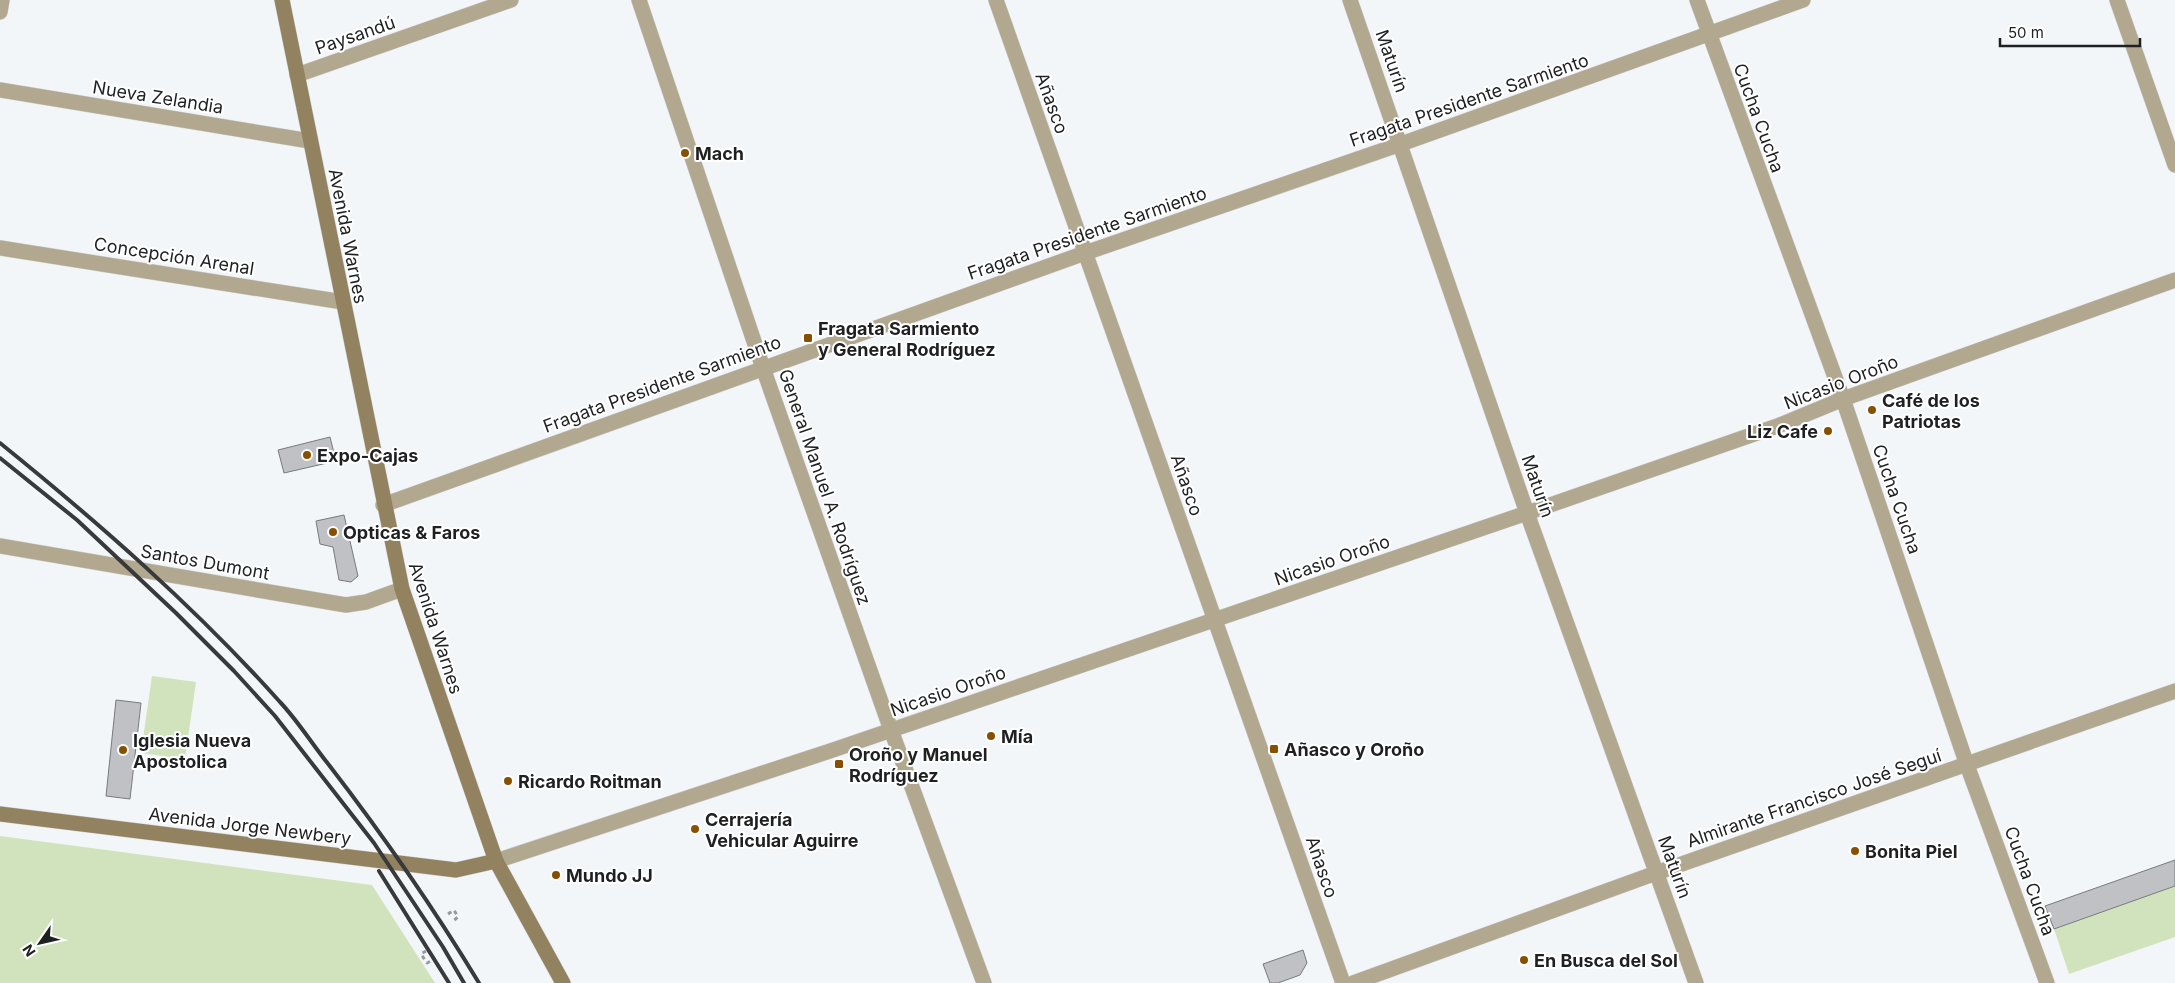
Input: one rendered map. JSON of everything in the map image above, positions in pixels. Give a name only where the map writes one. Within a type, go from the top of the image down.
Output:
[{"type":"main road","name":"Avenida Warnes","points":[[282,0],[383,505],[402,589],[496,861],[562,983]]},
{"type":"main road","name":"Avenida Jorge Newbery","points":[[0,814],[456,870],[496,861]]},
{"type":"street","points":[[0,12],[2,0]]},
{"type":"street","name":"Paysandú","points":[[297,75],[511,0]]},
{"type":"street","name":"General Manuel A. Rodríguez","points":[[640,0],[763,368],[891,730],[984,983]]},
{"type":"street","name":"Añasco","points":[[996,0],[1343,983]]},
{"type":"street","name":"Maturín","points":[[1350,0],[1527,512],[1696,983]]},
{"type":"street","name":"Cucha Cucha","points":[[1696,0],[1842,400],[1967,765],[2047,983]]},
{"type":"street","name":"Fragata Presidente Sarmiento","points":[[383,505],[1086,253],[1401,144],[1803,0]]},
{"type":"street","points":[[2117,0],[2175,165]]},
{"type":"street","name":"Nueva Zelandia","points":[[0,90],[310,141]]},
{"type":"street","name":"Concepción Arenal","points":[[0,248],[343,302]]},
{"type":"street","name":"Nicasio Oroño","points":[[496,861],[1215,620],[1780,425],[1842,400],[2175,280]]},
{"type":"street","name":"Santos Dumont","points":[[0,546],[346,605],[366,602],[402,589]]},
{"type":"street","name":"Almirante Francisco José Seguí","points":[[1353,983],[1656,872],[2175,691]]},
{"type":"path","points":[[448,914],[454,910],[458,917],[452,922]]},
{"type":"path","points":[[426,951],[420,954],[426,963],[431,961]]},
{"type":"green space","points":[[152,676],[196,682],[185,759],[141,753]]},
{"type":"green space","points":[[0,836],[372,885],[435,983],[0,983]]},
{"type":"green space","points":[[2175,886],[2175,937],[2069,974],[2054,929]]},
{"type":"building","name":"Expo-Cajas","points":[[330,437],[336,461],[284,473],[278,450]]},
{"type":"building","points":[[344,515],[358,576],[351,582],[339,580],[333,547],[320,544],[316,521]]},
{"type":"building","name":"Iglesia Nueva Apostolica","points":[[116,700],[141,703],[130,799],[106,796]]},
{"type":"building","points":[[2175,860],[2175,886],[2054,929],[2045,906]]},
{"type":"building","points":[[1303,950],[1307,963],[1300,975],[1278,983],[1270,983],[1263,964]]},
{"type":"railway","points":[[0,443],[110,535],[180,599],[287,709],[349,791],[426,899],[479,983]]},
{"type":"railway","points":[[0,458],[77,520],[176,613],[234,671],[275,716],[374,843],[443,947],[464,983]]},
{"type":"railway","points":[[379,871],[449,983]]},
{"type":"place","name":"Mach","points":[[685,153]]},
{"type":"place","name":"Fragata Sarmiento y General Rodríguez","points":[[808,338]]},
{"type":"place","name":"Café de los Patriotas","points":[[1872,410]]},
{"type":"place","name":"Liz Cafe","points":[[1828,431]]},
{"type":"place","name":"Expo-Cajas","points":[[307,455]]},
{"type":"place","name":"Opticas & Faros","points":[[333,532]]},
{"type":"place","name":"Mía","points":[[991,736]]},
{"type":"place","name":"Añasco y Oroño","points":[[1274,749]]},
{"type":"place","name":"Iglesia Nueva Apostolica","points":[[123,750]]},
{"type":"place","name":"Oroño y Manuel Rodríguez","points":[[839,764]]},
{"type":"place","name":"Ricardo Roitman","points":[[508,781]]},
{"type":"place","name":"Cerrajería Vehicular Aguirre","points":[[695,829]]},
{"type":"place","name":"Bonita Piel","points":[[1855,851]]},
{"type":"place","name":"Mundo JJ","points":[[556,875]]},
{"type":"place","name":"En Busca del Sol","points":[[1524,960]]}]
